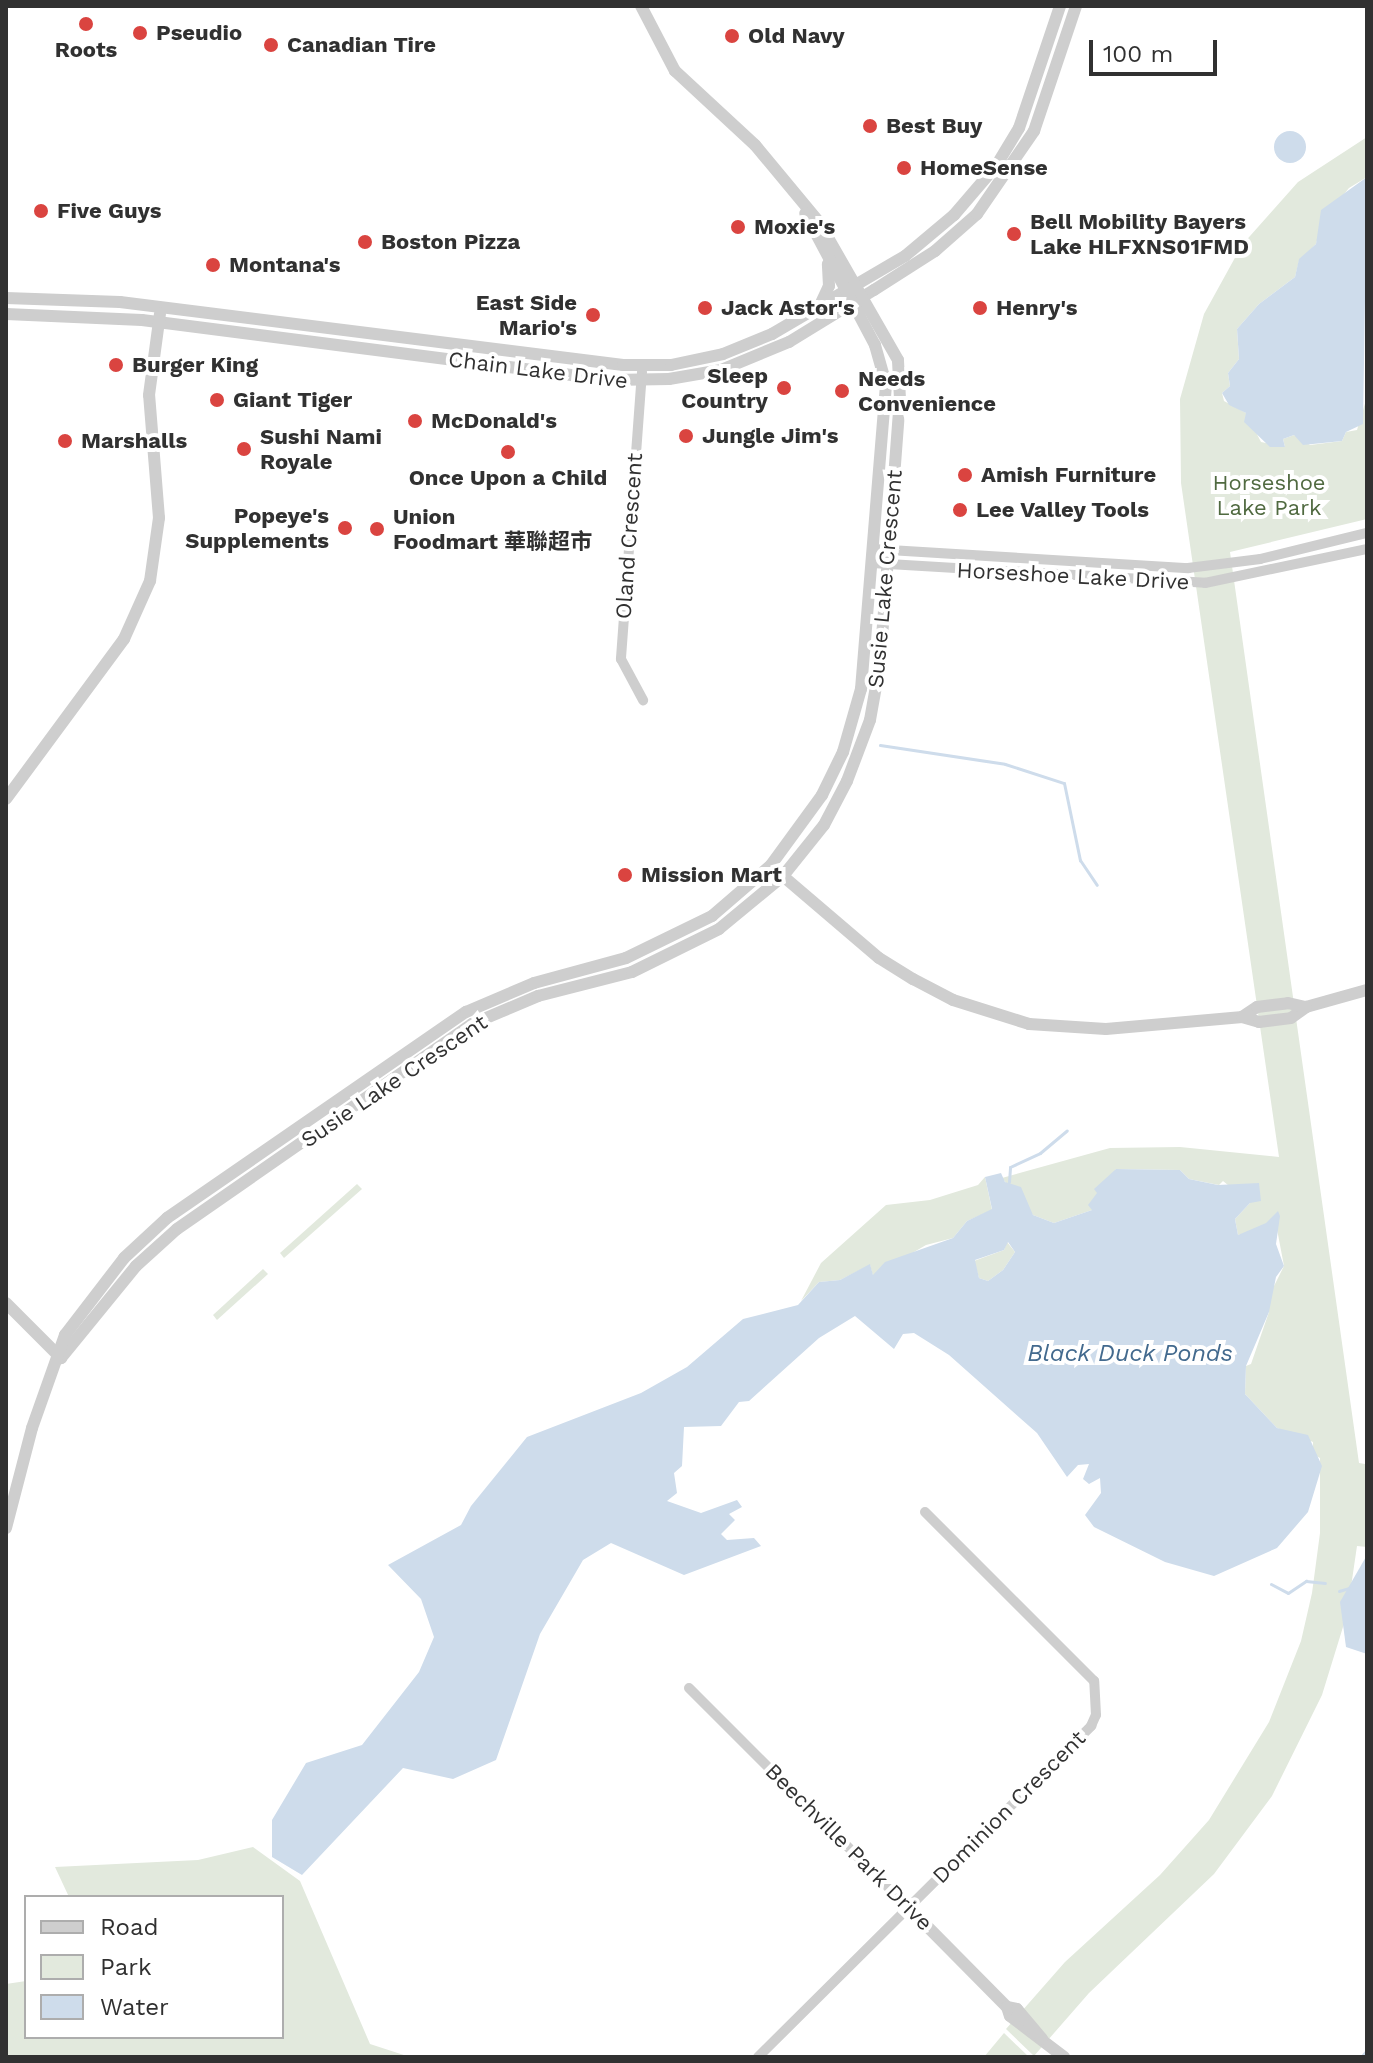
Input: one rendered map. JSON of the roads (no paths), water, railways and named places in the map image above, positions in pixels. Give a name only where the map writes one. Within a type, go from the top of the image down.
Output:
[{"type":"street","points":[[641,6],[675,71],[755,145],[801,203],[852,287]]},
{"type":"street","name":"Chain Lake Drive","points":[[6,298],[161,307],[642,366],[685,363],[740,348],[852,287],[940,227],[983,183],[1009,145],[1029,105],[1060,6]]},
{"type":"street","name":"Chain Lake Drive","points":[[6,314],[159,322],[641,381],[704,374],[743,363],[852,304],[966,226],[1022,154],[1045,107],[1076,6]]},
{"type":"street","points":[[1009,145],[1022,154]]},
{"type":"street","points":[[801,203],[826,253],[852,287]]},
{"type":"street","points":[[818,306],[829,286],[826,253]]},
{"type":"street","name":"Susie Lake Crescent","points":[[61,1358],[136,1266],[177,1229],[384,1082],[472,1024],[538,996],[632,972],[682,951],[719,929],[783,876],[824,825],[861,746],[876,692],[900,373],[892,342],[865,296],[852,287]]},
{"type":"street","name":"Susie Lake Crescent","points":[[6,1528],[32,1428],[61,1358],[65,1335],[88,1300],[167,1218],[466,1012],[534,983],[626,958],[712,916],[771,865],[822,795],[853,721],[865,658],[885,379],[878,349],[852,304],[852,287]]},
{"type":"street","points":[[8,793],[124,639],[150,581],[159,518],[149,395],[161,307]]},
{"type":"street","points":[[395,352],[397,338]]},
{"type":"street","name":"Oland Crescent","points":[[642,366],[621,659],[643,700]]},
{"type":"street","name":"Horseshoe Lake Drive","points":[[873,549],[1188,568],[1260,559],[1367,533]]},
{"type":"street","name":"Horseshoe Lake Drive","points":[[872,563],[1205,583],[1367,549]]},
{"type":"street","points":[[771,865],[879,958],[953,1000],[998,1016],[1062,1028],[1106,1029],[1242,1017],[1257,1007],[1288,1003],[1306,1007],[1367,990]]},
{"type":"street","points":[[6,1303],[61,1358]]},
{"type":"street","name":"Dominion Crescent","points":[[758,2057],[1091,1726],[1098,1703],[1094,1681],[925,1512]]},
{"type":"street","name":"Beechville Park Drive","points":[[689,1688],[1007,2007],[1030,2034],[1042,2039],[1064,2057]]},
{"type":"water","points":[[1290,131],[1302,135],[1306,147],[1302,159],[1290,163],[1278,159],[1274,147],[1278,135]]},
{"type":"water","points":[[1367,177],[1363,424],[1346,432],[1342,441],[1303,445],[1294,435],[1283,439],[1285,447],[1270,447],[1244,422],[1246,413],[1229,405],[1222,393],[1230,386],[1228,373],[1239,359],[1237,329],[1259,304],[1295,277],[1299,259],[1316,244],[1321,210]]},
{"type":"water","name":"Black Duck Ponds","points":[[1116,1169],[1180,1170],[1189,1179],[1218,1185],[1259,1183],[1261,1201],[1250,1203],[1235,1219],[1238,1235],[1266,1223],[1278,1211],[1276,1244],[1284,1266],[1276,1277],[1269,1312],[1246,1366],[1245,1394],[1277,1428],[1308,1435],[1322,1466],[1308,1512],[1277,1548],[1214,1576],[1165,1562],[1094,1527],[1085,1515],[1101,1493],[1100,1478],[1089,1484],[1083,1479],[1089,1464],[1078,1465],[1067,1477],[1037,1433],[949,1355],[914,1333],[903,1334],[894,1349],[855,1316],[819,1338],[749,1401],[739,1402],[721,1426],[684,1427],[682,1466],[674,1473],[677,1493],[667,1501],[701,1513],[737,1500],[742,1507],[729,1514],[735,1520],[721,1534],[727,1540],[754,1538],[761,1546],[684,1575],[611,1543],[583,1560],[540,1634],[496,1760],[453,1779],[403,1768],[302,1875],[272,1857],[272,1820],[306,1763],[362,1745],[419,1672],[434,1637],[421,1599],[388,1565],[461,1525],[471,1506],[527,1437],[641,1393],[687,1367],[743,1319],[798,1305],[819,1282],[840,1280],[870,1264],[873,1275],[885,1262],[953,1238],[967,1221],[992,1209],[985,1177],[1001,1173],[1005,1182],[1021,1187],[1033,1215],[1054,1223],[1092,1210],[1088,1205],[1097,1193],[1094,1189]],"holes":[[[1008,1242],[1015,1252],[1003,1270],[988,1281],[979,1278],[975,1260],[1004,1250]]]},
{"type":"water","points":[[1367,1555],[1367,1654],[1346,1647],[1340,1602]]},
{"type":"waterway","points":[[880,745],[1005,764],[1064,783],[1080,860],[1097,885]]},
{"type":"waterway","points":[[1009,1182],[1010,1167],[1040,1153],[1067,1130]]},
{"type":"waterway","points":[[1271,1584],[1288,1593],[1306,1581],[1325,1583]]},
{"type":"waterway","points":[[1339,1591],[1349,1588]]},
{"type":"waterway","points":[[1361,2057],[1367,2050]]},
{"type":"place","name":"Roots","points":[[86,24]]},
{"type":"place","name":"Pseudio","points":[[140,33]]},
{"type":"place","name":"Old Navy","points":[[732,36]]},
{"type":"place","name":"Canadian Tire","points":[[271,45]]},
{"type":"place","name":"Best Buy","points":[[870,126]]},
{"type":"place","name":"HomeSense","points":[[904,168]]},
{"type":"place","name":"Five Guys","points":[[41,211]]},
{"type":"place","name":"Moxie's","points":[[738,227]]},
{"type":"place","name":"Bell Mobility Bayers Lake HLFXNS01FMD","points":[[1014,234]]},
{"type":"place","name":"Boston Pizza","points":[[365,242]]},
{"type":"place","name":"Montana's","points":[[213,265]]},
{"type":"place","name":"Jack Astor's","points":[[705,308]]},
{"type":"place","name":"Henry's","points":[[980,308]]},
{"type":"place","name":"East Side Mario's","points":[[593,315]]},
{"type":"place","name":"Burger King","points":[[116,365]]},
{"type":"place","name":"Sleep Country","points":[[784,388]]},
{"type":"place","name":"Needs Convenience","points":[[842,391]]},
{"type":"place","name":"Giant Tiger","points":[[217,400]]},
{"type":"place","name":"McDonald's","points":[[415,421]]},
{"type":"place","name":"Jungle Jim's","points":[[686,436]]},
{"type":"place","name":"Marshalls","points":[[65,441]]},
{"type":"place","name":"Sushi Nami Royale","points":[[244,449]]},
{"type":"place","name":"Once Upon a Child","points":[[508,452]]},
{"type":"place","name":"Amish Furniture","points":[[965,475]]},
{"type":"place","name":"Lee Valley Tools","points":[[960,510]]},
{"type":"place","name":"Popeye's Supplements","points":[[345,528]]},
{"type":"place","name":"Union Foodmart 華聯超市","points":[[377,529]]},
{"type":"place","name":"Mission Mart","points":[[625,875]]},
{"type":"park label","name":"Horseshoe Lake Park","points":[[1269,494]]}]
